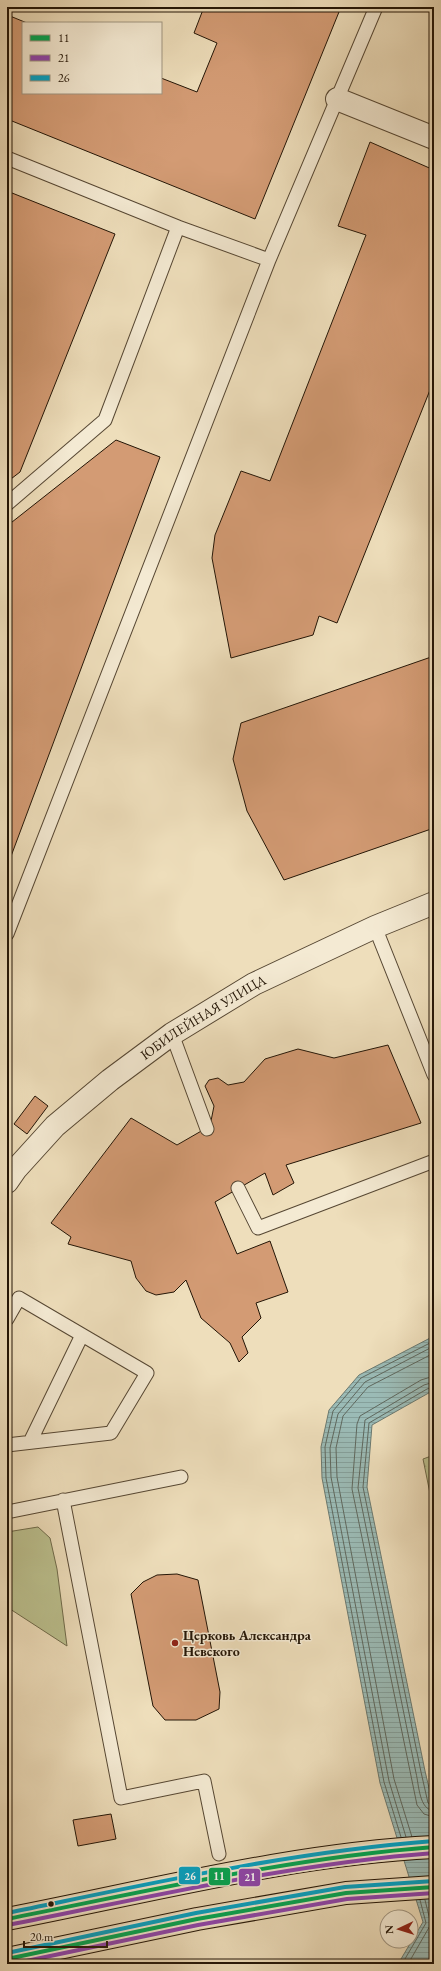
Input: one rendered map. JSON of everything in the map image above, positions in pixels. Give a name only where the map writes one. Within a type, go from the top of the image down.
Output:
[{"type":"main road","points":[[7,1919],[321,1857],[382,1850],[434,1847]]},
{"type":"main road","points":[[7,1959],[205,1918],[346,1893],[434,1887]]},
{"type":"street","points":[[338,99],[434,138]]},
{"type":"street","name":"ЮБИЛЕЙНАЯ УЛИЦА","points":[[7,1182],[16,1169],[55,1126],[110,1080],[172,1034],[254,984],[375,927],[434,903]]},
{"type":"lane","points":[[7,934],[269,260],[376,7]]},
{"type":"lane","points":[[7,158],[178,227],[269,260]]},
{"type":"lane","points":[[7,504],[105,420],[178,227]]},
{"type":"lane","points":[[375,927],[434,1075]]},
{"type":"lane","points":[[172,1034],[207,1129]]},
{"type":"lane","points":[[238,1188],[258,1228],[434,1162]]},
{"type":"lane","points":[[7,1320],[19,1298],[147,1373],[111,1433],[7,1445]]},
{"type":"lane","points":[[30,1442],[82,1335]]},
{"type":"lane","points":[[7,1512],[181,1476]]},
{"type":"lane","points":[[63,1500],[121,1798],[204,1782],[219,1854]]},
{"type":"green space","points":[[434,1455],[434,1513],[423,1459]]},
{"type":"green space","points":[[38,1527],[50,1538],[57,1569],[67,1646],[7,1607],[7,1532]]},
{"type":"water","points":[[434,1336],[434,1390],[372,1425],[367,1487],[434,1809],[434,1964],[398,1964],[407,1949],[419,1949],[419,1929],[423,1922],[380,1783],[322,1478],[321,1447],[329,1410],[359,1375]]},
{"type":"building","points":[[7,7],[14,7],[10,16],[25,22],[22,22],[22,94],[162,94],[162,78],[197,92],[217,43],[194,33],[204,7],[341,7],[255,219],[7,119]]},
{"type":"building","points":[[370,142],[434,170],[434,380],[337,623],[319,616],[313,635],[231,658],[212,558],[215,535],[241,471],[270,481],[366,235],[338,226]]},
{"type":"building","points":[[7,191],[115,234],[20,472],[7,482]]},
{"type":"building","points":[[116,440],[160,457],[7,867],[7,526]]},
{"type":"building","points":[[434,656],[434,828],[284,880],[247,811],[233,759],[241,723]]},
{"type":"building","points":[[388,1045],[421,1123],[286,1165],[294,1183],[273,1195],[265,1173],[215,1202],[237,1254],[270,1241],[288,1292],[256,1303],[261,1318],[242,1337],[248,1353],[239,1362],[230,1343],[201,1318],[186,1280],[174,1292],[156,1295],[146,1291],[136,1278],[131,1261],[68,1244],[71,1237],[51,1223],[131,1118],[177,1145],[210,1126],[214,1106],[205,1086],[209,1080],[218,1078],[228,1085],[244,1082],[265,1059],[298,1049],[334,1058]]},
{"type":"building","points":[[35,1096],[48,1106],[27,1134],[14,1124]]},
{"type":"building","name":"Церковь Александра Невского","points":[[177,1574],[198,1580],[220,1692],[219,1709],[196,1720],[165,1720],[153,1706],[131,1594],[143,1582],[157,1575]]},
{"type":"building","points":[[111,1814],[116,1839],[78,1846],[73,1820]]},
{"type":"transit line","name":"26","points":[[7,1913],[219,1870],[326,1853],[434,1841]]},
{"type":"transit line","name":"11","points":[[7,1919],[273,1867],[380,1852],[434,1847]]},
{"type":"transit line","name":"21","points":[[8,1925],[273,1873],[380,1858],[434,1853]]},
{"type":"transit line","name":"26","points":[[7,1953],[196,1913],[345,1887],[434,1881]]},
{"type":"transit line","name":"11","points":[[7,1959],[197,1919],[346,1893],[434,1887]]},
{"type":"transit line","name":"21","points":[[12,1964],[198,1925],[347,1899],[434,1893]]},
{"type":"place","name":"Церковь Александра Невского","points":[[175,1643]]}]
